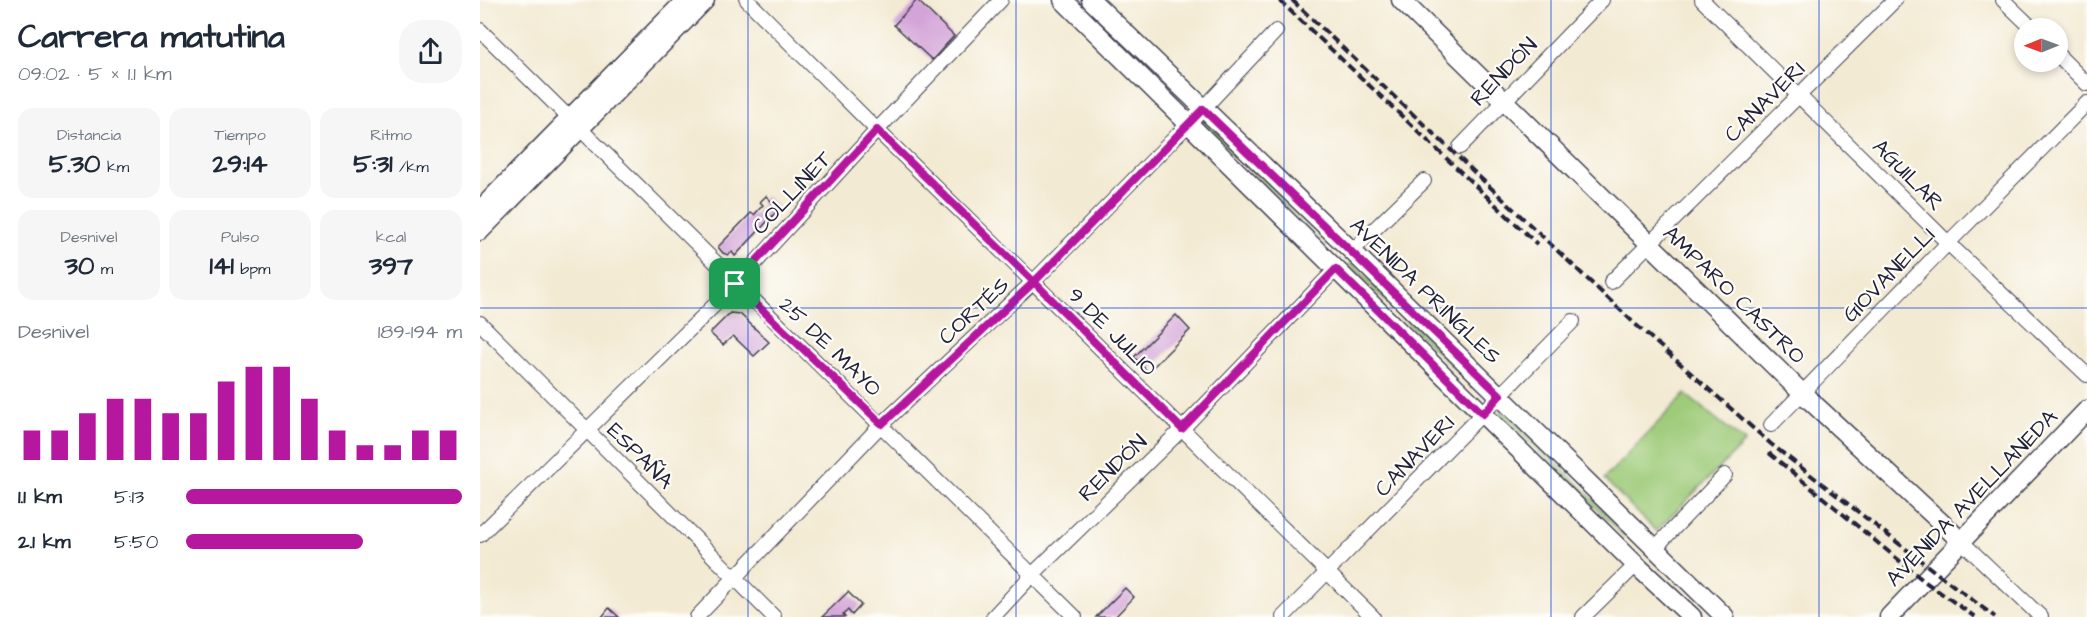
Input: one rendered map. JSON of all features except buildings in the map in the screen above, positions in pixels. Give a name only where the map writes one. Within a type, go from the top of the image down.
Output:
[{"type":"main road","points":[[480,231],[686,0]]},
{"type":"main road","points":[[480,210],[576,123],[705,0]]},
{"type":"main road","points":[[1063,0],[1636,565],[1692,617]]},
{"type":"main road","name":"AVENIDA PRINGLES","points":[[1091,0],[1500,395],[1725,617]]},
{"type":"main road","name":"AMPARO CASTRO","points":[[1401,0],[1802,393],[1962,542]]},
{"type":"main road","name":"AVENIDA AVELLANEDA","points":[[1889,617],[2087,410]]},
{"type":"street","name":"9 DE JULIO","points":[[747,0],[1373,617]]},
{"type":"street","name":"COLLINET","points":[[480,535],[735,284],[1001,0]]},
{"type":"street","name":"RENDÓN","points":[[1460,147],[1602,0]]},
{"type":"street","name":"AGUILAR","points":[[1702,0],[1948,243],[2087,375]]},
{"type":"street","name":"CANAVERI","points":[[1611,282],[1895,0]]},
{"type":"street","points":[[2003,0],[2022,18]]},
{"type":"street","name":"25 DE MAYO","points":[[480,30],[576,123],[735,284],[882,424],[1075,617]]},
{"type":"street","name":"CORTÉS","points":[[697,617],[882,424],[1034,282],[1276,31]]},
{"type":"street","points":[[2068,65],[2087,84]]},
{"type":"street","name":"GIOVANELLI","points":[[1772,425],[2087,103]]},
{"type":"street","points":[[1352,251],[1424,181]]},
{"type":"street","name":"RENDÓN","points":[[993,617],[1032,575],[1182,429],[1336,269]]},
{"type":"street","name":"CANAVERI","points":[[1283,617],[1573,321]]},
{"type":"street","name":"ESPAÑA","points":[[480,323],[774,617]]},
{"type":"street","points":[[1655,548],[1725,475]]},
{"type":"street","name":"AMPARO CASTRO","points":[[1962,542],[2041,617]]},
{"type":"street","points":[[1583,617],[1636,565]]},
{"type":"green space","points":[[1075,0],[1081,0],[1175,93],[1172,96]]},
{"type":"green space","points":[[1204,119],[1329,243],[1326,246],[1201,122]]},
{"type":"green space","points":[[1352,262],[1478,386],[1475,389],[1349,265]]},
{"type":"green space","points":[[1685,394],[1745,442],[1656,531],[1604,479]]},
{"type":"green space","points":[[1502,409],[1627,533],[1624,536],[1499,412]]},
{"type":"railway","points":[[1279,0],[1537,244]]},
{"type":"railway","points":[[1292,0],[1634,323],[1771,444],[1995,617]]},
{"type":"railway","points":[[1769,453],[1924,581],[1975,617]]},
{"type":"route","points":[[735,284],[877,130],[1034,282],[1182,429],[1336,269],[1483,414],[1500,395],[1203,109],[1034,282],[882,424],[735,284]]}]
